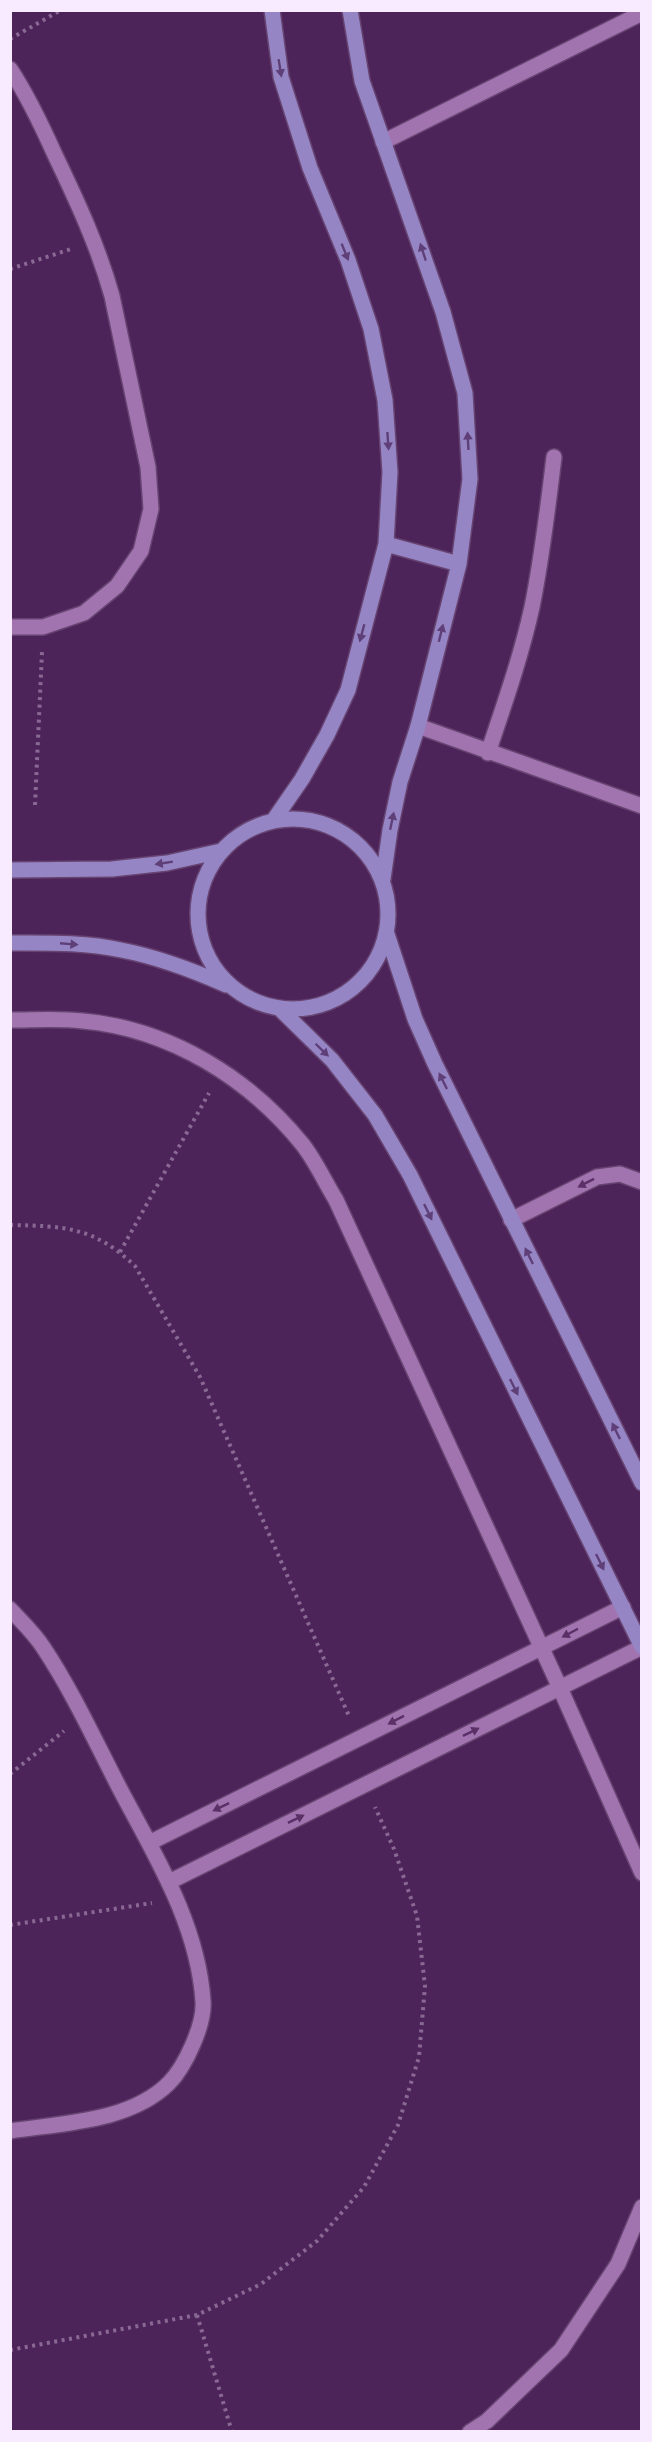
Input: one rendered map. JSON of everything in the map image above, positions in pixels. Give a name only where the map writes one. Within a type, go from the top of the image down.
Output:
[{"type":"street","points":[[272,10],[281,77],[310,168],[348,260],[371,328],[386,410],[390,472],[386,544],[348,690],[327,735],[302,779],[273,821]]},
{"type":"street","points":[[350,10],[362,81],[443,312],[465,393],[470,479],[459,564],[418,726],[400,782],[383,879]]},
{"type":"street","points":[[383,142],[642,13]]},
{"type":"street","points":[[10,69],[36,114],[95,241],[112,296],[148,467],[151,509],[141,550],[117,586],[84,613],[43,627],[10,627]]},
{"type":"street","points":[[488,753],[512,681],[531,607],[545,532],[554,457]]},
{"type":"street","points":[[386,544],[459,564]]},
{"type":"street","points":[[418,726],[488,753],[642,806]]},
{"type":"street","points":[[10,943],[61,943],[119,949],[175,964],[229,986],[252,1001],[280,1009],[309,1008],[336,1000],[359,983],[376,961],[387,934],[389,907],[383,879],[369,856],[350,837],[326,824],[300,819],[273,821],[245,832],[222,851],[205,876],[198,905],[199,935],[210,963],[229,986]]},
{"type":"street","points":[[10,870],[112,869],[167,863],[222,851]]},
{"type":"street","points":[[387,934],[416,1019],[435,1064],[642,1483]]},
{"type":"street","points":[[169,1882],[642,1647],[410,1175],[375,1115],[332,1060],[280,1009]]},
{"type":"street","points":[[10,1020],[83,1020],[132,1030],[179,1046],[222,1070],[266,1104],[304,1147],[336,1200],[542,1647],[642,1873]]},
{"type":"street","points":[[511,1220],[597,1177],[620,1174],[642,1182]]},
{"type":"street","points":[[149,1843],[622,1607]]},
{"type":"street","points":[[10,1609],[43,1645],[83,1716],[169,1882],[197,1959],[204,2003],[194,2046],[169,2083],[133,2108],[90,2119],[10,2132]]},
{"type":"street","points":[[470,2432],[487,2421],[561,2350],[618,2264],[642,2207]]},
{"type":"path","points":[[10,39],[61,10]]},
{"type":"path","points":[[10,269],[95,241]]},
{"type":"path","points":[[35,805],[43,627]]},
{"type":"path","points":[[120,1252],[222,1070]]},
{"type":"path","points":[[10,1225],[72,1228],[97,1237],[120,1252],[135,1266],[200,1377],[358,1739]]},
{"type":"path","points":[[10,1774],[83,1716]]},
{"type":"path","points":[[10,2350],[197,2315],[261,2284],[318,2241],[364,2187],[398,2124],[419,2057],[425,1986],[417,1916],[394,1849],[365,1784]]},
{"type":"path","points":[[10,1925],[177,1899]]},
{"type":"path","points":[[197,2315],[232,2432]]}]
